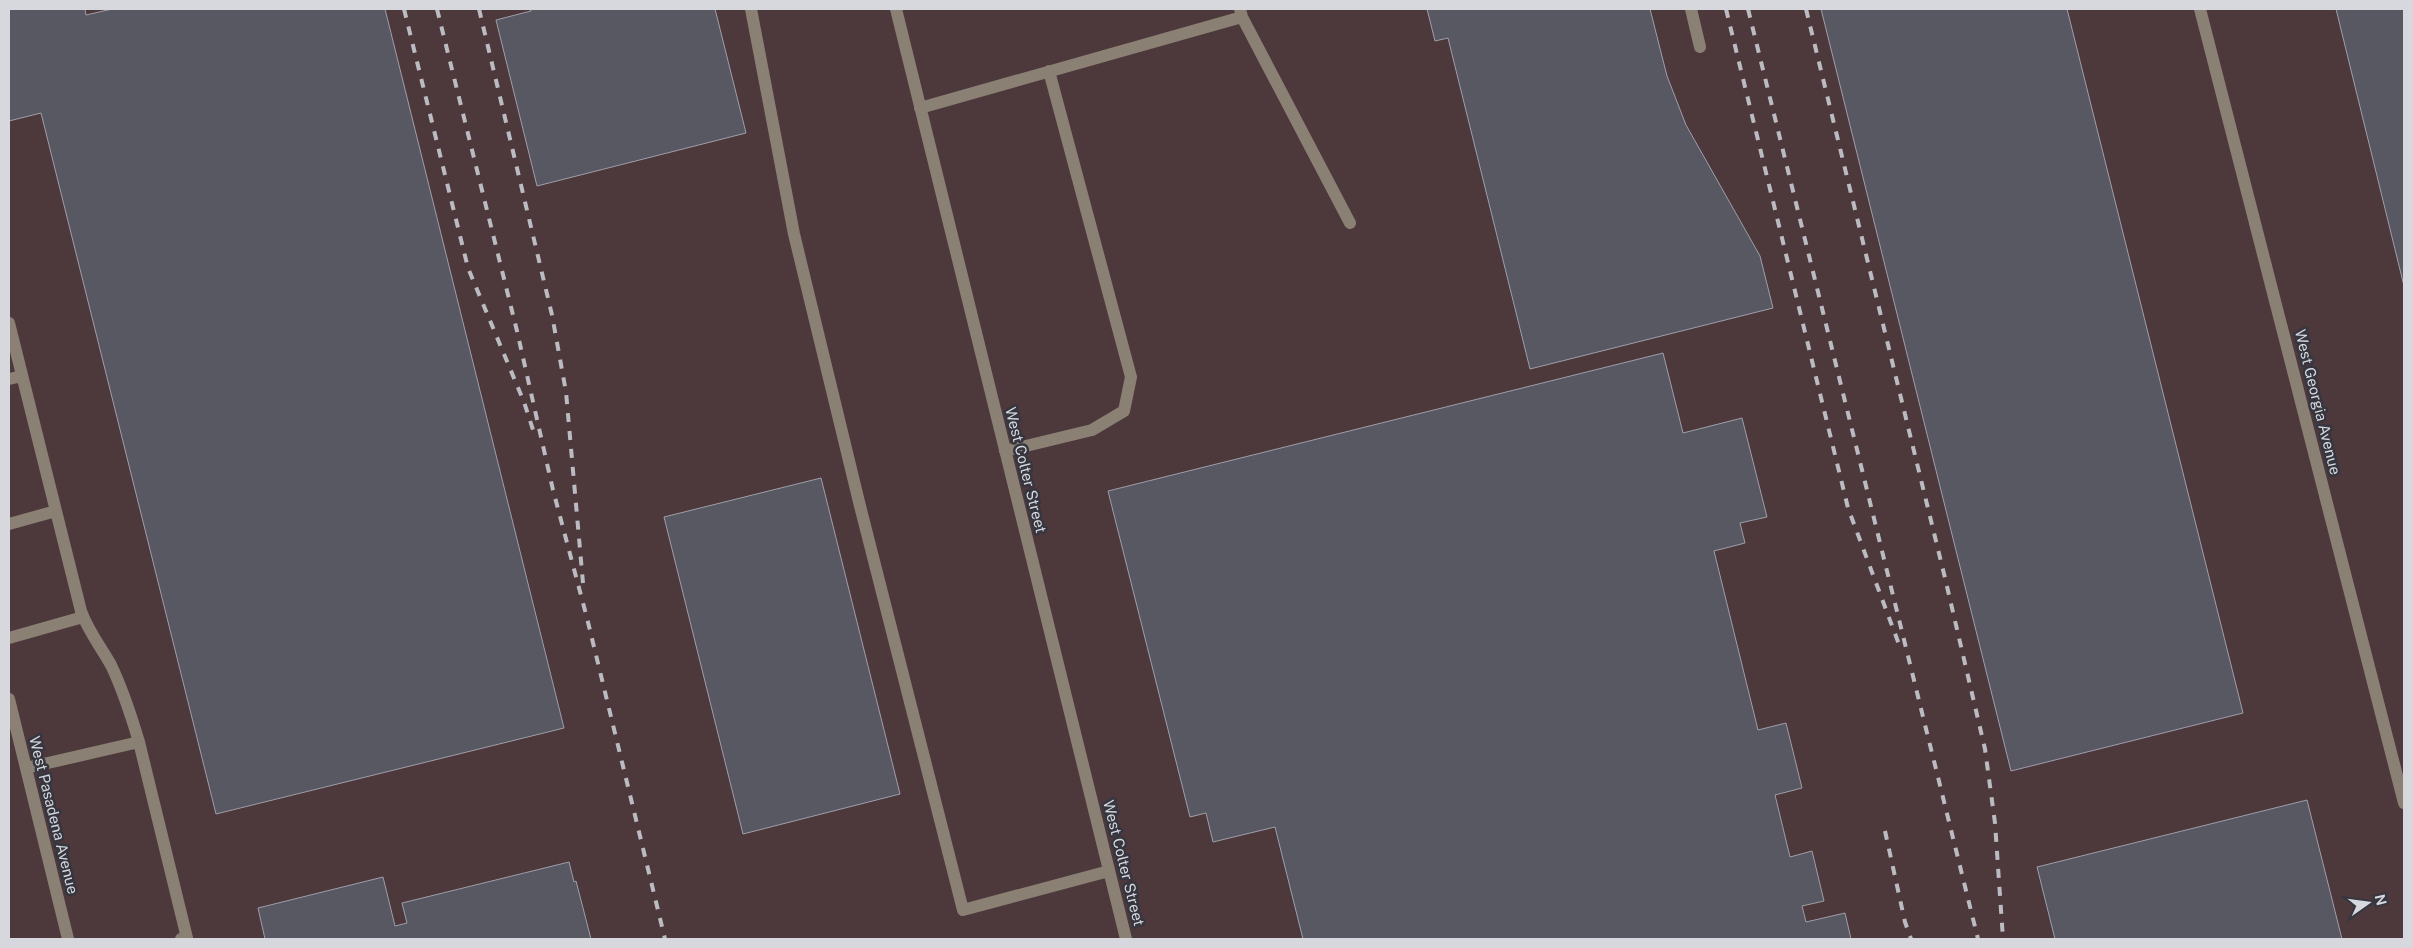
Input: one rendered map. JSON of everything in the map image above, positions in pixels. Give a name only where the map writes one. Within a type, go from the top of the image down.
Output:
[{"type":"street","points":[[751,9],[794,234],[860,506],[963,910],[1109,871]]},
{"type":"street","name":"West Colter Street","points":[[896,9],[1126,939]]},
{"type":"street","points":[[1690,9],[1700,47]]},
{"type":"street","name":"West Georgia Avenue","points":[[2200,9],[2404,803]]},
{"type":"street","points":[[920,108],[1241,13],[1350,223]]},
{"type":"street","points":[[1005,451],[1092,430],[1124,411],[1131,376],[1048,71]]},
{"type":"street","points":[[9,323],[83,617],[123,690],[139,742],[187,938],[181,939]]},
{"type":"street","points":[[9,379],[22,376]]},
{"type":"street","points":[[9,524],[56,511]]},
{"type":"street","points":[[9,638],[83,617]]},
{"type":"street","name":"West Pasadena Avenue","points":[[9,699],[68,939]]},
{"type":"street","points":[[26,768],[139,742]]},
{"type":"shaded area","points":[[9,9],[2404,9],[2404,939],[9,939]]},
{"type":"building","points":[[9,9],[85,9],[86,15],[112,9],[385,9],[564,728],[216,814],[41,113],[9,121]]},
{"type":"building","points":[[530,9],[715,9],[746,133],[537,186],[496,20],[531,11]]},
{"type":"building","points":[[1427,9],[1650,9],[1667,76],[1686,125],[1760,256],[1773,308],[1530,369],[1448,38],[1435,41]]},
{"type":"building","points":[[1821,9],[2067,9],[2243,713],[2011,771]]},
{"type":"building","points":[[2336,9],[2404,9],[2404,286]]},
{"type":"building","points":[[1663,353],[1683,433],[1742,418],[1767,517],[1740,523],[1745,543],[1714,551],[1758,730],[1786,723],[1802,788],[1775,795],[1790,857],[1812,851],[1824,901],[1802,906],[1806,922],[1845,913],[1851,939],[1303,939],[1275,827],[1213,842],[1206,813],[1190,817],[1108,491]]},
{"type":"building","points":[[821,478],[900,794],[743,834],[664,517]]},
{"type":"building","points":[[2307,800],[2342,939],[2055,939],[2037,867]]},
{"type":"building","points":[[569,862],[574,882],[576,881],[591,939],[265,939],[258,908],[383,877],[395,926],[407,923],[402,903]]},
{"type":"railway","points":[[404,9],[468,268],[524,402],[535,436]]},
{"type":"railway","points":[[437,9],[517,331],[553,490],[587,618],[665,939]]},
{"type":"railway","points":[[479,9],[552,315],[566,392],[583,583]]},
{"type":"railway","points":[[1726,9],[1848,508],[1900,647]]},
{"type":"railway","points":[[1748,9],[1978,939]]},
{"type":"railway","points":[[1806,9],[1985,749],[1995,823],[2003,939]]},
{"type":"railway","points":[[1885,831],[1905,922],[1911,939]]}]
